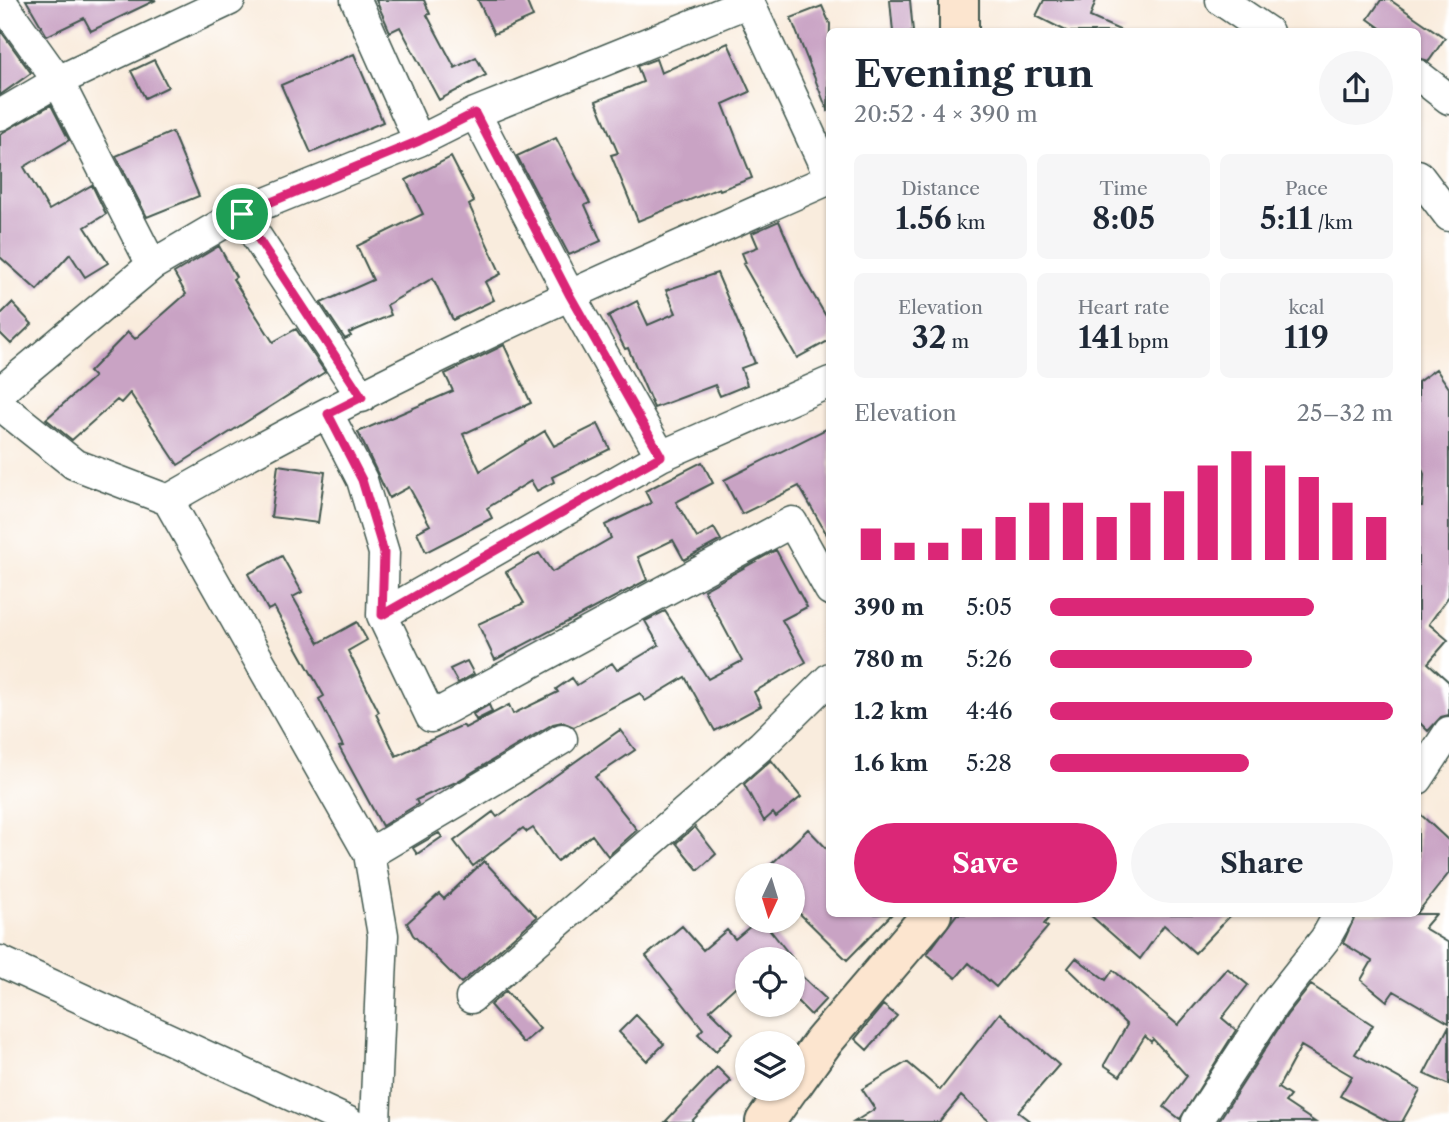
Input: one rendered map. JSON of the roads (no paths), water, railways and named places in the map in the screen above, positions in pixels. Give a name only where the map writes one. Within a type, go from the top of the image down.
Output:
[{"type":"main road","points":[[959,0],[959,28]]},
{"type":"main road","points":[[805,1067],[823,1042],[929,917]]},
{"type":"main road","points":[[765,1122],[780,1101]]},
{"type":"street","points":[[0,0],[58,81],[152,265]]},
{"type":"street","points":[[0,116],[58,81],[230,0]]},
{"type":"street","points":[[356,0],[419,141]]},
{"type":"street","points":[[1221,0],[1262,28]]},
{"type":"street","points":[[0,393],[152,265],[242,214],[419,141],[475,113],[748,1],[826,169]]},
{"type":"street","points":[[1421,77],[1449,99]]},
{"type":"street","points":[[475,113],[569,294],[661,456]]},
{"type":"street","points":[[168,500],[258,448],[569,294],[826,180]]},
{"type":"street","points":[[1421,182],[1434,211]]},
{"type":"street","points":[[242,214],[362,397]]},
{"type":"street","points":[[382,615],[661,456],[826,384]]},
{"type":"street","points":[[0,405],[74,464],[168,500],[369,854],[383,935],[375,1122]]},
{"type":"street","points":[[328,414],[362,480],[384,553],[382,615],[431,717],[792,522],[826,583]]},
{"type":"street","points":[[471,998],[762,745],[826,682]]},
{"type":"street","points":[[1421,774],[1449,732]]},
{"type":"street","points":[[369,854],[562,739]]},
{"type":"street","points":[[1197,1122],[1273,1005],[1325,939],[1337,917]]},
{"type":"street","points":[[0,961],[349,1122]]}]
